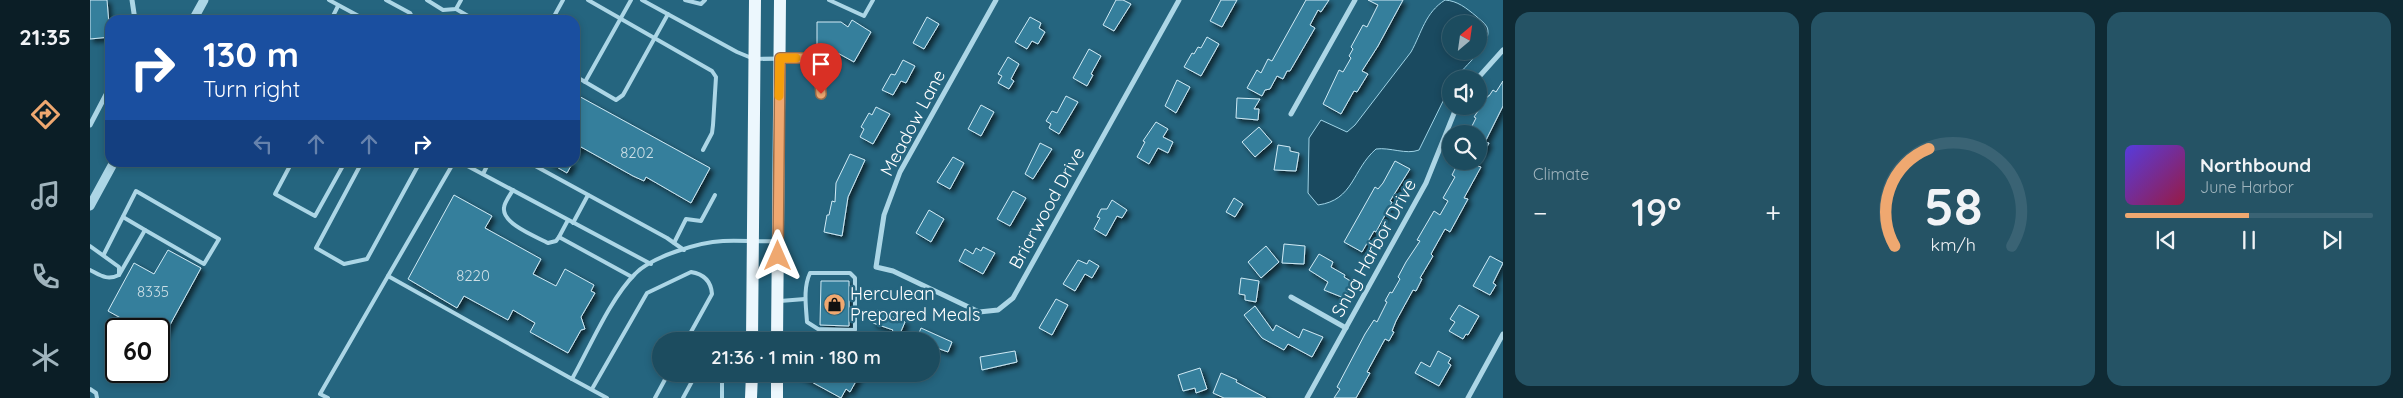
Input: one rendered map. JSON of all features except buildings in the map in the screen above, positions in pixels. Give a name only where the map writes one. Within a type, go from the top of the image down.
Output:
[{"type":"main road","points":[[752,332],[755,0]]},
{"type":"main road","points":[[778,332],[780,0]]},
{"type":"main road","points":[[752,382],[752,398]]},
{"type":"main road","points":[[777,382],[777,398]]},
{"type":"street","points":[[132,0],[134,15]]},
{"type":"street","points":[[196,15],[204,0]]},
{"type":"street","name":"Meadow Lane","points":[[876,267],[882,225],[896,180],[996,0]]},
{"type":"street","name":"Briarwood Drive","points":[[876,267],[893,271],[979,312],[993,312],[1006,305],[1016,294],[1179,0]]},
{"type":"street","points":[[1291,114],[1355,0]]},
{"type":"street","points":[[1485,70],[1503,50]]},
{"type":"street","points":[[90,125],[105,97]]},
{"type":"street","name":"Snug Harbor Drive","points":[[1307,398],[1426,182],[1453,115]]},
{"type":"street","points":[[90,206],[111,167]]},
{"type":"street","points":[[1291,297],[1346,328]]},
{"type":"street","points":[[1468,398],[1503,334]]},
{"type":"lane","points":[[329,0],[356,15]]},
{"type":"lane","points":[[386,0],[411,15]]},
{"type":"lane","points":[[427,0],[443,10],[456,9],[466,15]]},
{"type":"lane","points":[[456,9],[461,0]]},
{"type":"lane","points":[[555,15],[563,0]]},
{"type":"lane","points":[[588,0],[712,71],[716,76],[712,133],[703,150]]},
{"type":"lane","points":[[586,82],[631,0]]},
{"type":"lane","points":[[642,0],[737,52],[754,59],[818,58],[821,94]]},
{"type":"lane","points":[[685,0],[701,4],[705,0]]},
{"type":"lane","points":[[829,0],[840,2],[864,16],[873,0]]},
{"type":"lane","points":[[334,15],[338,6]]},
{"type":"lane","points":[[580,79],[616,100],[623,95],[668,14]]},
{"type":"lane","points":[[289,167],[275,194],[315,216],[342,167]]},
{"type":"lane","points":[[359,167],[316,248],[344,264],[367,258],[417,167]]},
{"type":"lane","points":[[328,398],[320,394],[451,167]]},
{"type":"lane","points":[[470,167],[651,264]]},
{"type":"lane","points":[[483,174],[486,167]]},
{"type":"lane","points":[[537,167],[684,250]]},
{"type":"lane","points":[[513,190],[504,208],[505,216],[512,224],[548,243],[556,241],[568,220]]},
{"type":"lane","points":[[104,254],[136,191],[219,239],[204,264],[123,217]]},
{"type":"lane","points":[[574,222],[588,195]]},
{"type":"lane","points":[[674,243],[686,219],[701,221],[715,195]]},
{"type":"lane","points":[[90,270],[104,277],[112,278],[119,275],[146,230]]},
{"type":"lane","points":[[559,237],[632,277]]},
{"type":"lane","points":[[572,379],[620,292],[632,277],[651,264],[684,250],[721,241],[778,241]]},
{"type":"lane","points":[[90,246],[104,254],[119,267],[119,275]]},
{"type":"lane","points":[[592,390],[647,293],[691,272],[697,273],[707,280],[711,285],[712,294],[691,332]]},
{"type":"lane","points":[[810,273],[850,273],[855,278],[855,330],[818,328],[807,322],[805,300],[807,280],[810,273]]},
{"type":"lane","points":[[388,276],[602,397],[608,398]]},
{"type":"lane","points":[[778,301],[805,300]]},
{"type":"lane","points":[[655,398],[664,382]]},
{"type":"lane","points":[[683,398],[692,382]]},
{"type":"lane","points":[[722,382],[722,398]]},
{"type":"lane","points":[[90,389],[97,394],[97,398]]},
{"type":"water","points":[[1445,0],[1458,3],[1475,15],[1442,15],[1442,60],[1472,60],[1463,70],[1442,70],[1442,103],[1419,150],[1409,152],[1376,149],[1368,157],[1346,191],[1330,202],[1318,205],[1308,193],[1309,138],[1321,120],[1347,132],[1355,125],[1411,52],[1428,17]]},
{"type":"slow traffic","points":[[779,96],[780,58],[796,58]]},
{"type":"place","name":"Herculean Prepared Meals","points":[[834,304]]},
{"type":"route","points":[[778,256],[780,58],[818,58],[821,94]]}]
